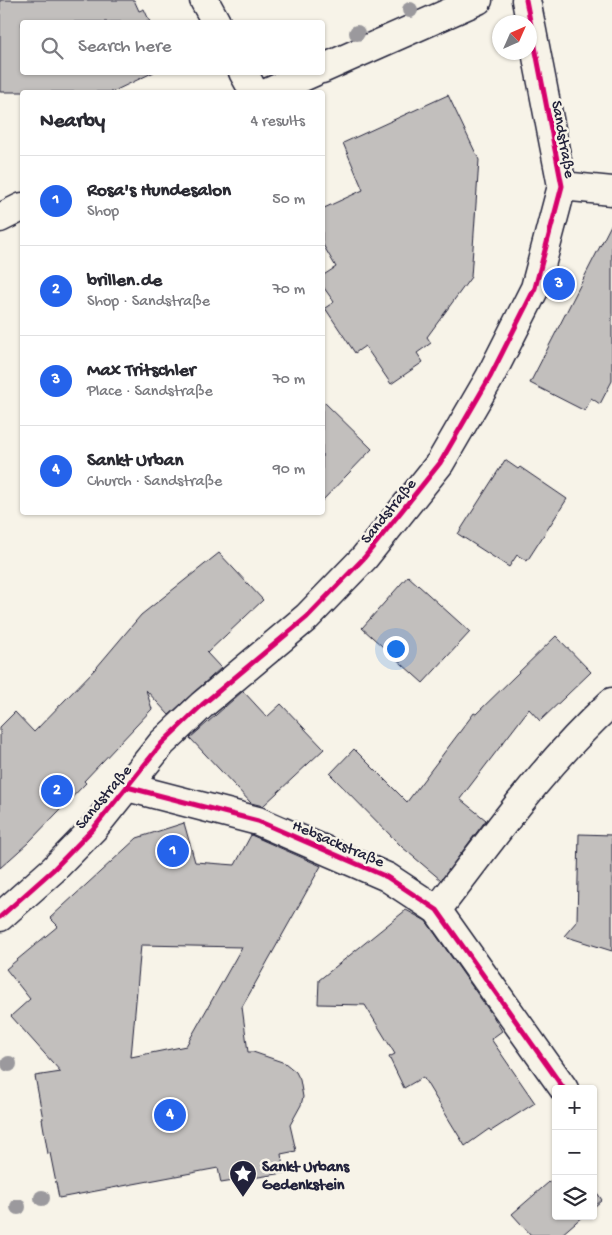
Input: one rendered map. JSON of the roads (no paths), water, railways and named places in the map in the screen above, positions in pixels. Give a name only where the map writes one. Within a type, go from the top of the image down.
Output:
[{"type":"street","points":[[204,0],[215,20]]},
{"type":"street","points":[[325,68],[478,0]]},
{"type":"street","name":"Sandstraße","points":[[0,917],[53,870],[93,829],[162,743],[202,705],[307,617],[364,558],[440,463],[490,377],[535,288],[562,186],[526,0]]},
{"type":"street","points":[[245,75],[253,90]]},
{"type":"street","points":[[273,90],[307,75]]},
{"type":"street","points":[[562,186],[612,191]]},
{"type":"street","points":[[0,218],[20,208]]},
{"type":"street","points":[[437,910],[525,797],[582,730],[612,702]]},
{"type":"street","name":"Hebsackstraße","points":[[128,787],[258,821],[387,877],[437,910],[561,1085]]},
{"type":"place","name":"Max Tritschler","points":[[559,284]]},
{"type":"place","name":"brillen.de","points":[[57,791]]},
{"type":"place","name":"Rosa's Hundesalon","points":[[173,851]]},
{"type":"place","name":"Sankt Urban","points":[[170,1115]]},
{"type":"place","name":"Sankt Urbans Gedenkstein","points":[[243,1198]]}]
